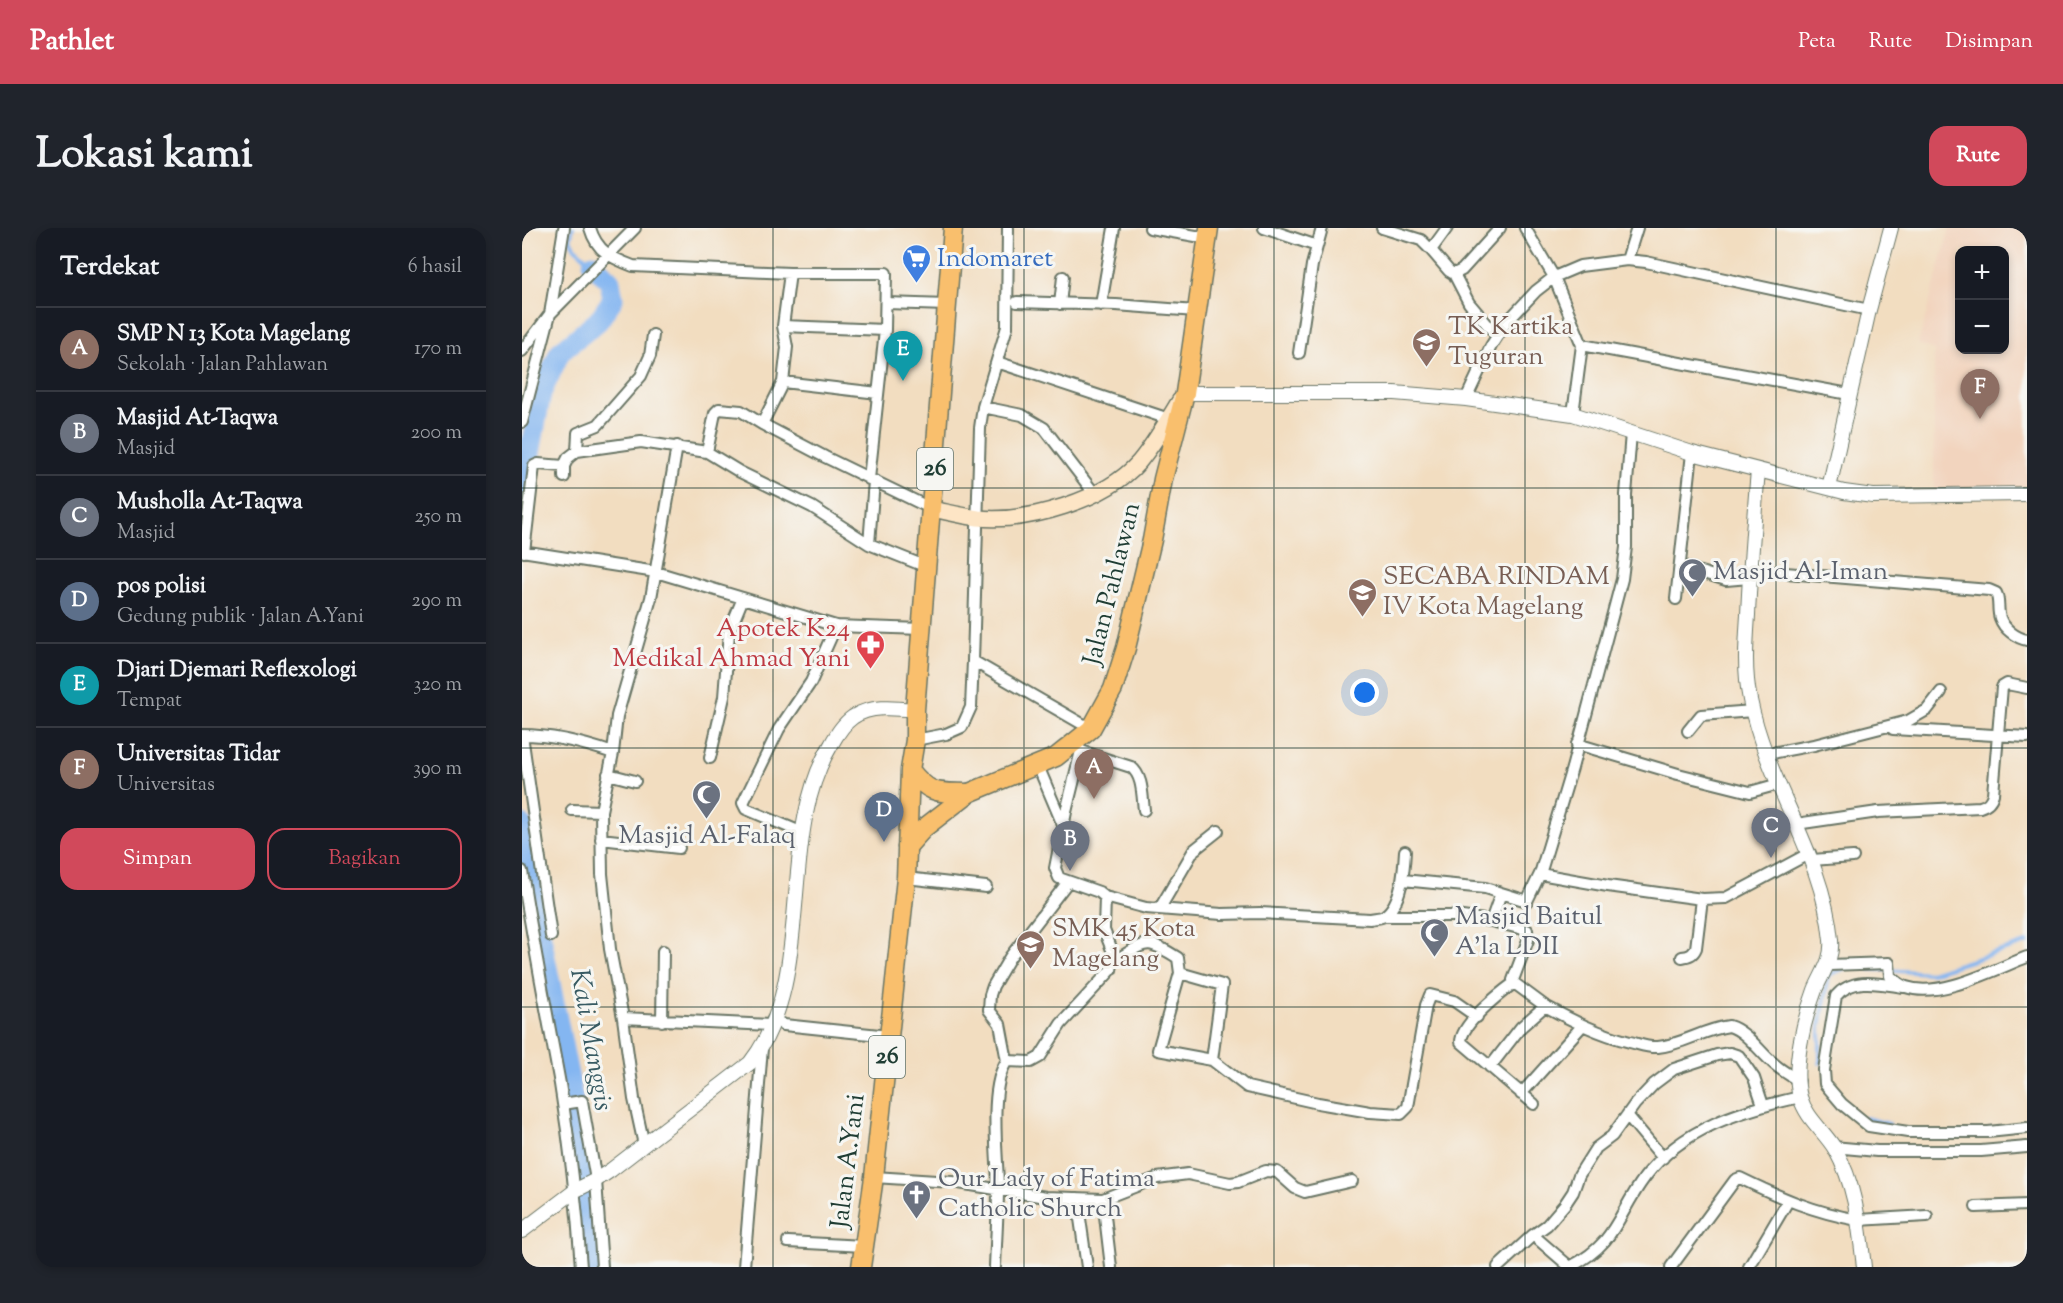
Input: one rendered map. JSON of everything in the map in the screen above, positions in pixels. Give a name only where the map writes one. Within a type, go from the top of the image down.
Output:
[{"type":"main road","name":"26","points":[[907,847],[910,770],[915,740],[915,710],[953,228]]},
{"type":"main road","name":"Jalan Pahlawan","points":[[907,847],[924,828],[969,793],[1038,766],[1079,746],[1113,689],[1120,670],[1152,540],[1163,480],[1185,393],[1208,233]]},
{"type":"main road","points":[[932,509],[978,518],[1040,513],[1076,503],[1111,485],[1138,463],[1185,393]]},
{"type":"main road","points":[[1138,463],[1149,463],[1159,468],[1163,480]]},
{"type":"main road","points":[[910,770],[922,784],[934,792],[969,793]]},
{"type":"main road","name":"Jalan A.Yani","points":[[861,1267],[889,1036],[906,878],[907,847]]},
{"type":"street","points":[[522,422],[550,314],[564,228]]},
{"type":"street","points":[[590,228],[605,259]]},
{"type":"street","points":[[522,351],[550,314],[635,228]]},
{"type":"street","points":[[915,740],[946,734],[962,727],[971,707],[980,428],[983,407],[1008,327],[1008,228]]},
{"type":"street","points":[[1101,305],[1114,228]]},
{"type":"street","points":[[1150,228],[1208,233]]},
{"type":"street","points":[[1264,228],[1317,246]]},
{"type":"street","points":[[1299,353],[1312,265],[1322,228]]},
{"type":"street","points":[[1382,228],[1421,240],[1454,274],[1468,303],[1497,336]]},
{"type":"street","points":[[1431,250],[1447,228]]},
{"type":"street","points":[[1454,274],[1462,270],[1500,228]]},
{"type":"street","points":[[1525,228],[1554,277],[1582,345],[1573,414]]},
{"type":"street","points":[[1627,260],[1637,228]]},
{"type":"street","points":[[1829,489],[1849,394],[1891,228]]},
{"type":"street","points":[[605,259],[633,266],[790,273],[886,273],[885,330],[878,393],[869,544]]},
{"type":"street","points":[[1466,399],[1505,324],[1536,291],[1554,277],[1580,266],[1627,260],[1646,262],[1869,310]]},
{"type":"street","points":[[762,424],[783,382],[787,346],[783,326],[790,273]]},
{"type":"street","points":[[1060,304],[1063,277]]},
{"type":"street","points":[[1017,302],[1196,311]]},
{"type":"street","points":[[886,303],[947,305]]},
{"type":"street","points":[[783,326],[885,330]]},
{"type":"street","points":[[577,451],[578,433],[597,425],[641,376],[650,356],[653,335]]},
{"type":"street","points":[[1582,345],[1849,394]]},
{"type":"street","points":[[997,362],[1169,418]]},
{"type":"street","points":[[783,382],[878,393]]},
{"type":"street","points":[[1185,393],[1394,393],[1466,399],[1573,414],[1692,453],[1829,489],[1873,496],[2027,494]]},
{"type":"street","points":[[983,407],[1022,416],[1044,428],[1094,493]]},
{"type":"street","points":[[707,452],[715,413],[719,409],[741,411],[762,424],[932,509]]},
{"type":"street","points":[[1403,880],[1485,888],[1527,901],[1540,874],[1569,779],[1622,579],[1626,547],[1626,495],[1631,433]]},
{"type":"street","points":[[922,629],[836,626],[656,572],[523,552],[534,466],[538,464],[564,472],[568,458],[577,451],[641,442],[707,452],[740,472],[812,507],[869,544],[927,567]]},
{"type":"street","points":[[644,1145],[634,1099],[623,1018],[610,949],[602,874],[601,811],[613,753],[617,716],[651,598],[677,446]]},
{"type":"street","points":[[1676,599],[1692,453]]},
{"type":"street","points":[[1758,470],[1745,669],[1753,711],[1767,754],[1788,809],[1811,856],[1821,886],[1831,939],[1828,965],[1815,989],[1804,1023],[1798,1066],[1800,1097],[1810,1118],[1833,1147],[1849,1175],[1864,1267]]},
{"type":"street","points":[[1681,566],[1726,580],[1750,574],[1989,591],[1996,593],[1998,597],[2000,619],[2006,627],[2012,634],[2027,640]]},
{"type":"street","points":[[710,758],[724,697],[729,632],[743,598]]},
{"type":"street","points":[[803,833],[746,809],[742,803],[779,729],[811,682],[836,626]]},
{"type":"street","points":[[973,661],[1091,729]]},
{"type":"street","points":[[1796,824],[1878,812],[1987,805],[1993,794],[2002,687],[2007,684],[2027,688]]},
{"type":"street","points":[[1767,754],[1908,721],[1927,710],[1941,692]]},
{"type":"street","points":[[522,1231],[575,1191],[596,1180],[644,1145],[750,1064],[762,1048],[772,1022],[789,959],[807,806],[820,763],[842,726],[854,716],[871,709],[915,710]]},
{"type":"street","points":[[1688,731],[1701,715],[1753,711]]},
{"type":"street","points":[[1883,728],[2027,737]]},
{"type":"street","points":[[551,936],[522,735],[540,735],[613,753]]},
{"type":"street","points":[[1577,744],[1678,774],[1750,792],[1779,784]]},
{"type":"street","points":[[1144,810],[1136,770],[1079,746],[1055,868],[1059,878],[1067,883],[1100,892],[1105,897],[1146,908],[1222,914],[1260,913],[1370,919],[1384,916],[1455,916],[1523,928],[1529,932],[1528,940],[1513,980],[1514,983]]},
{"type":"street","points":[[1038,766],[1064,825]]},
{"type":"street","points":[[608,774],[635,781]]},
{"type":"street","points":[[572,810],[601,811]]},
{"type":"street","points":[[1160,908],[1194,850],[1218,831]]},
{"type":"street","points":[[602,838],[679,848]]},
{"type":"street","points":[[1384,916],[1393,905],[1403,880],[1405,851]]},
{"type":"street","points":[[1540,874],[1702,899],[1726,898],[1811,856],[1853,857]]},
{"type":"street","points":[[522,871],[527,940],[564,1104],[575,1191],[581,1267]]},
{"type":"street","points":[[906,878],[986,886]]},
{"type":"street","points":[[995,1267],[998,1190],[996,1103],[1000,1070],[1007,1061],[1000,1024],[989,1010],[990,995],[1010,957],[1067,883]]},
{"type":"street","points":[[1491,921],[1501,893]]},
{"type":"street","points":[[1007,1061],[1030,1062],[1040,1057],[1061,1024],[1111,970],[1114,955],[1104,930],[1105,897]]},
{"type":"street","points":[[1682,957],[1690,956],[1696,948],[1702,899]]},
{"type":"street","points":[[1114,961],[1146,943],[1156,944],[1178,958],[1180,973],[1158,1050],[1212,1060],[1247,1087],[1370,1112],[1401,1114],[1408,1107],[1426,1005],[1430,995],[1454,1001],[1477,1017]]},
{"type":"street","points":[[662,1021],[663,951]]},
{"type":"street","points":[[2027,957],[1944,988],[1922,990],[1864,983],[1842,989],[1836,996],[1824,1070],[1825,1084],[1856,1117],[1869,1126],[1908,1132],[1988,1132],[2027,1128]]},
{"type":"street","points":[[1828,965],[1890,964],[1890,976],[1904,987]]},
{"type":"street","points":[[1180,973],[1222,985],[1212,1060]]},
{"type":"street","points":[[1514,983],[1545,1006],[1582,1026],[1604,1035],[1648,1047],[1658,1047],[1729,1026],[1746,1037],[1773,1064],[1799,1081]]},
{"type":"street","points":[[1514,983],[1497,995],[1466,1029],[1461,1042],[1534,1104]]},
{"type":"street","points":[[1490,1067],[1521,1027],[1545,1006]]},
{"type":"street","points":[[623,1018],[662,1021],[772,1022],[889,1036]]},
{"type":"street","points":[[1521,1094],[1582,1026]]},
{"type":"street","points":[[744,1267],[762,1048]]},
{"type":"street","points":[[1498,1267],[1547,1225],[1573,1192],[1579,1175],[1596,1148],[1612,1136],[1654,1084],[1674,1069],[1717,1055],[1730,1053],[1739,1056],[1754,1078],[1763,1105]]},
{"type":"street","points":[[1533,1235],[1570,1267],[1584,1260],[1604,1244],[1645,1178],[1672,1147],[1717,1121],[1763,1105],[1800,1097]]},
{"type":"street","points":[[564,1104],[582,1101],[596,1180],[603,1267]]},
{"type":"street","points":[[1627,1115],[1663,1158]]},
{"type":"street","points":[[1833,1147],[1877,1151],[1981,1151],[2027,1147]]},
{"type":"street","points":[[873,1177],[952,1182],[1046,1197],[1077,1198],[1102,1198],[1157,1178],[1188,1174],[1230,1183],[1266,1171],[1277,1172],[1295,1188],[1305,1192],[1352,1181]]},
{"type":"street","points":[[1671,1267],[1735,1180],[1740,1178],[1809,1209],[1858,1220],[1927,1216]]},
{"type":"street","points":[[1077,1198],[1086,1267]]},
{"type":"street","points":[[1102,1198],[1111,1267]]},
{"type":"street","points":[[1749,1267],[1788,1201]]},
{"type":"street","points":[[1976,1207],[2027,1205]]},
{"type":"street","points":[[788,1242],[864,1246]]},
{"type":"shaded area","points":[[1950,228],[2027,228],[2027,488],[1934,492],[1934,350],[1918,344]]},
{"type":"waterway","name":"Kali Manggis","points":[[573,228],[570,239],[575,248],[593,264]]},
{"type":"waterway","name":"Kali Manggis","points":[[522,497],[541,393],[560,352],[598,321],[613,299],[610,281],[593,264]]},
{"type":"waterway","name":"Kali Manggis","points":[[522,825],[539,927],[574,1105],[593,1267]]},
{"type":"waterway","points":[[1870,969],[1931,973],[2027,943]]},
{"type":"waterway","points":[[1820,1063],[1820,1027],[1829,975],[1845,968]]},
{"type":"waterway","points":[[1865,1118],[1889,1124]]},
{"type":"place","name":"Indomaret","points":[[916,284]]},
{"type":"place","name":"TK Kartika Tuguran","points":[[1427,368]]},
{"type":"place","name":"Djari Djemari Reflexologi","points":[[903,381]]},
{"type":"place","name":"Universitas Tidar","points":[[1980,419]]},
{"type":"place","name":"Masjid Al-Iman","points":[[1692,598]]},
{"type":"place","name":"SECABA RINDAM IV Kota Magelang","points":[[1362,618]]},
{"type":"place","name":"Apotek K24 Medikal Ahmad Yani","points":[[871,670]]},
{"type":"place","name":"SMP N 13 Kota Magelang","points":[[1094,799]]},
{"type":"place","name":"Masjid Al-Falaq","points":[[707,820]]},
{"type":"place","name":"pos polisi","points":[[884,842]]},
{"type":"place","name":"Musholla At-Taqwa","points":[[1771,858]]},
{"type":"place","name":"Masjid At-Taqwa","points":[[1070,871]]},
{"type":"place","name":"Masjid Baitul A'la LDII","points":[[1434,958]]},
{"type":"place","name":"SMK 45 Kota Magelang","points":[[1031,970]]},
{"type":"place","name":"Our Lady of Fatima Catholic Shurch","points":[[917,1220]]}]
